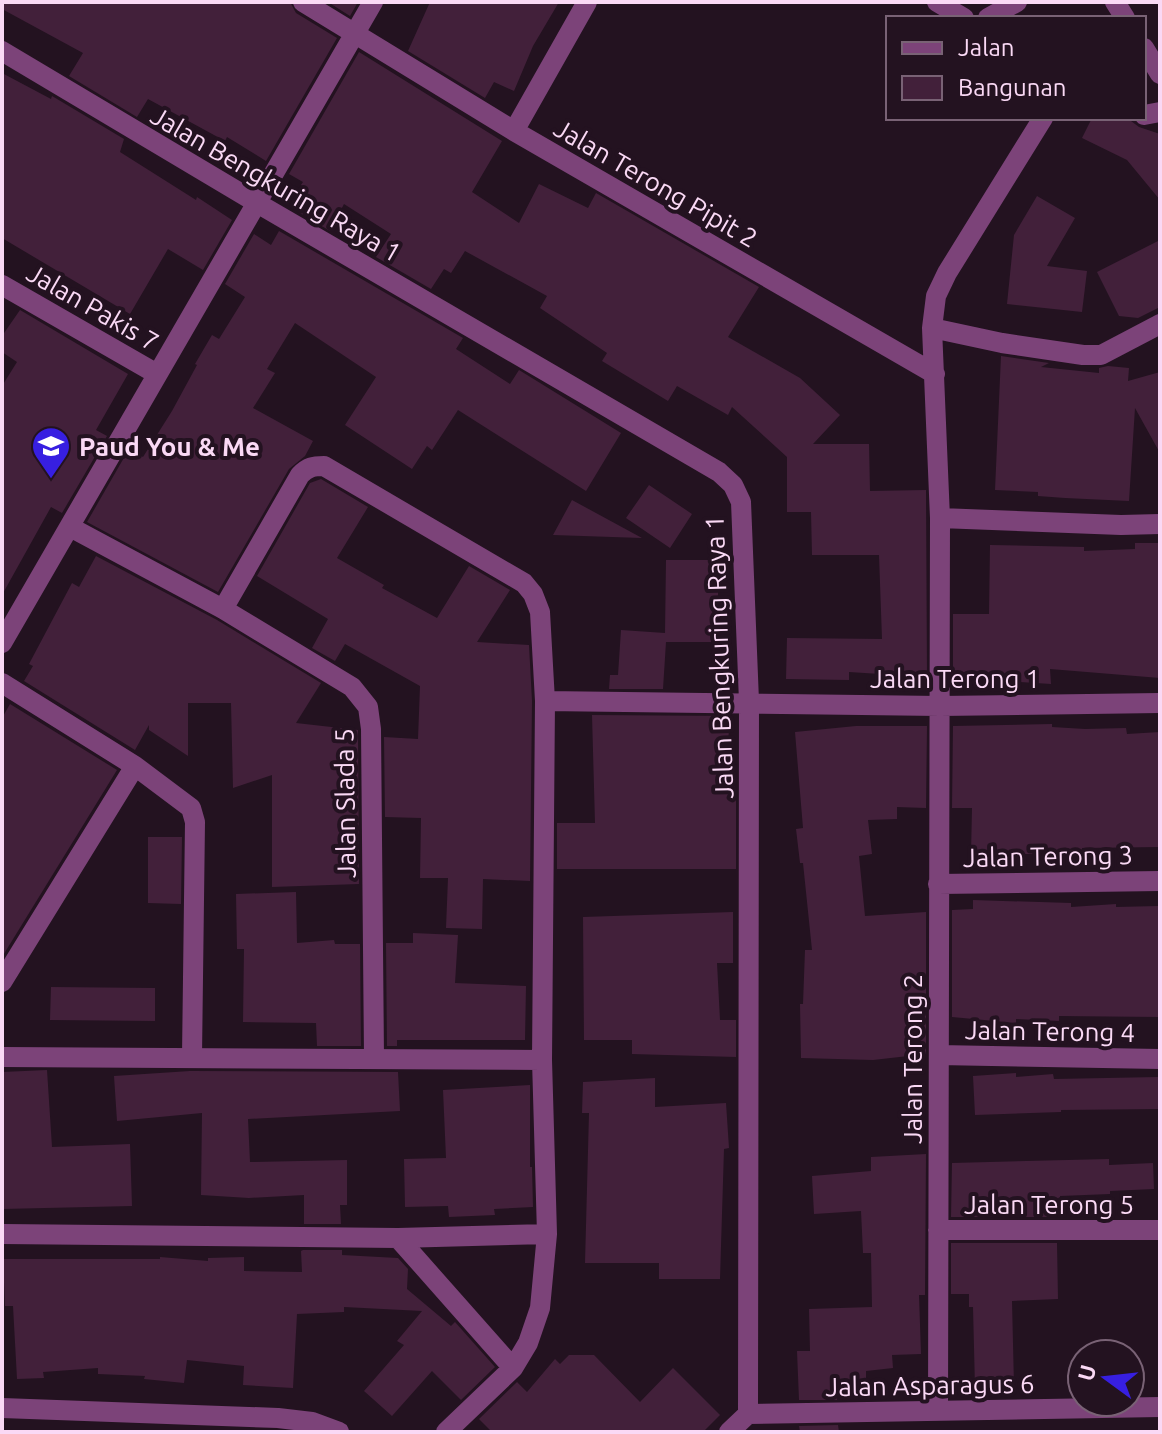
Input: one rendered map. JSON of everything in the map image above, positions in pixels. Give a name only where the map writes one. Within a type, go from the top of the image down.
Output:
[{"type":"street","name":"Jalan Terong Pipit 2","points":[[303,2],[514,131],[935,374]]},
{"type":"street","points":[[2,643],[373,2]]},
{"type":"street","points":[[514,131],[587,2]]},
{"type":"street","points":[[937,2],[961,16]]},
{"type":"street","points":[[992,16],[1017,2]]},
{"type":"street","name":"Jalan Bengkuring Raya 1","points":[[2,51],[719,472],[733,485],[741,502],[749,701],[748,1414]]},
{"type":"street","points":[[1146,51],[1158,69]]},
{"type":"street","points":[[940,706],[940,518],[932,328],[936,296],[947,273],[1042,120]]},
{"type":"street","name":"Jalan Pakis 7","points":[[3,287],[157,374]]},
{"type":"street","points":[[932,328],[1002,343],[1101,355],[1160,324]]},
{"type":"street","points":[[223,609],[300,475],[309,467],[324,466],[524,583],[533,594],[540,612],[545,701],[542,1060],[547,1234],[540,1308],[528,1343],[513,1368],[446,1432]]},
{"type":"street","points":[[940,518],[1160,524]]},
{"type":"street","name":"Jalan Slada 5","points":[[70,527],[223,609],[352,687],[368,707],[371,729],[374,1057]]},
{"type":"street","points":[[2,683],[135,766],[191,808],[195,822],[192,1056]]},
{"type":"street","name":"Jalan Terong 1","points":[[545,701],[749,701],[940,706],[1160,703]]},
{"type":"street","name":"Jalan Terong 2","points":[[938,1411],[940,706]]},
{"type":"street","points":[[2,982],[135,766]]},
{"type":"street","name":"Jalan Terong 3","points":[[938,884],[1160,881]]},
{"type":"street","name":"Jalan Terong 4","points":[[939,1055],[1160,1059]]},
{"type":"street","points":[[2,1057],[542,1060]]},
{"type":"street","name":"Jalan Terong 5","points":[[938,1230],[1160,1230]]},
{"type":"street","points":[[2,1234],[398,1238],[547,1234]]},
{"type":"street","points":[[398,1238],[513,1368]]},
{"type":"street","name":"Jalan Asparagus 6","points":[[748,1414],[1160,1407]]},
{"type":"street","points":[[2,1408],[278,1418],[312,1422],[339,1432]]},
{"type":"street","points":[[729,1432],[748,1414]]},
{"type":"building","points":[[2,2],[290,2],[296,13],[337,38],[266,161],[227,137],[225,141],[148,99],[137,117],[69,76],[83,53],[2,9]]},
{"type":"building","points":[[328,2],[358,2],[350,16]]},
{"type":"building","points":[[430,2],[559,2],[533,46],[514,91],[494,82],[485,98],[408,51]]},
{"type":"building","points":[[359,52],[502,141],[472,192],[519,223],[539,184],[588,208],[596,193],[759,287],[728,337],[800,378],[840,415],[813,444],[869,444],[870,491],[926,490],[927,677],[849,672],[849,680],[786,679],[787,638],[882,639],[879,555],[812,555],[811,512],[787,512],[787,457],[732,407],[728,415],[677,386],[668,401],[602,361],[607,353],[540,308],[547,296],[465,251],[451,273],[444,269],[431,289],[376,257],[391,234],[344,204],[330,231],[292,208],[304,187],[301,185],[303,182],[289,174]]},
{"type":"building","points":[[2,73],[51,99],[52,96],[124,139],[120,152],[232,220],[203,270],[168,249],[130,314],[2,238]]},
{"type":"building","points":[[1091,120],[1130,120],[1139,127],[1160,134],[1160,200],[1127,160],[1082,138]]},
{"type":"building","points":[[1037,196],[1075,218],[1047,266],[1087,271],[1082,312],[1007,304],[1014,235]]},
{"type":"building","points":[[279,231],[463,338],[456,349],[510,384],[519,370],[621,433],[586,491],[458,410],[432,450],[427,446],[412,469],[345,425],[376,377],[295,323],[267,369],[275,373],[253,408],[313,441],[305,456],[289,469],[218,592],[87,522],[129,449],[143,457],[172,411],[212,335],[219,339],[245,297],[225,284],[254,234],[271,245]]},
{"type":"building","points":[[1160,240],[1160,307],[1138,318],[1119,316],[1097,272]]},
{"type":"building","points":[[20,310],[128,374],[96,430],[107,436],[62,513],[51,507],[2,595],[2,386],[17,362],[2,352],[2,336]]},
{"type":"building","points":[[1001,356],[1049,363],[1041,367],[1099,373],[1099,368],[1108,366],[1129,368],[1128,381],[1160,372],[1160,453],[1135,408],[1129,501],[1038,496],[1038,492],[995,490]]},
{"type":"building","points":[[321,479],[368,507],[337,558],[384,585],[382,588],[437,618],[469,566],[510,590],[477,642],[529,645],[532,701],[530,881],[483,879],[482,929],[446,928],[448,878],[420,878],[421,818],[385,817],[384,737],[418,739],[420,686],[345,644],[335,661],[312,648],[328,619],[257,576],[310,483]]},
{"type":"building","points":[[649,485],[692,514],[670,548],[626,518]]},
{"type":"building","points":[[572,500],[642,538],[553,535]]},
{"type":"building","points":[[1135,543],[1160,543],[1160,678],[1050,669],[1051,684],[953,678],[953,614],[989,614],[990,545],[1084,547],[1084,551],[1135,549]]},
{"type":"building","points":[[96,556],[217,620],[321,683],[296,723],[358,730],[359,884],[272,887],[272,775],[233,788],[231,703],[188,703],[188,756],[149,730],[149,725],[135,750],[24,681],[33,666],[29,664],[72,583],[79,587]]},
{"type":"building","points":[[666,560],[718,560],[718,602],[722,602],[723,642],[666,642],[663,689],[609,689],[610,675],[618,675],[621,630],[665,633]]},
{"type":"building","points":[[10,704],[117,770],[2,957],[2,718]]},
{"type":"building","points":[[592,715],[729,716],[728,767],[733,766],[736,802],[736,869],[557,869],[557,823],[595,823]]},
{"type":"building","points":[[1052,724],[1052,727],[1085,729],[1126,728],[1127,734],[1160,732],[1160,847],[1082,848],[1082,854],[971,854],[972,808],[952,808],[953,726]]},
{"type":"building","points":[[856,726],[927,726],[926,808],[897,807],[897,819],[868,820],[872,854],[859,856],[865,916],[926,912],[926,1054],[873,1060],[801,1058],[800,1004],[803,1004],[805,950],[812,950],[803,863],[800,863],[796,829],[803,828],[795,732]]},
{"type":"building","points":[[148,837],[182,837],[181,904],[148,903]]},
{"type":"building","points":[[296,892],[297,943],[334,940],[335,944],[360,944],[361,1046],[317,1046],[316,1023],[243,1022],[244,949],[237,949],[236,894]]},
{"type":"building","points":[[973,900],[1071,903],[1071,907],[1116,904],[1116,907],[1158,906],[1160,1017],[1059,1016],[1059,1021],[1016,1019],[1016,1023],[952,1017],[952,910],[973,909]]},
{"type":"building","points":[[733,912],[733,963],[717,963],[720,1020],[736,1020],[736,1057],[632,1054],[632,1040],[584,1040],[583,917]]},
{"type":"building","points":[[413,933],[458,935],[455,983],[526,986],[525,1040],[397,1040],[397,1046],[387,1046],[386,943],[413,943]]},
{"type":"building","points":[[51,987],[155,988],[155,1021],[50,1020]]},
{"type":"building","points":[[47,1070],[52,1147],[130,1144],[132,1206],[2,1209],[2,1072]]},
{"type":"building","points":[[190,1071],[398,1072],[400,1111],[248,1119],[250,1162],[347,1160],[347,1205],[340,1205],[341,1224],[304,1224],[304,1195],[249,1198],[201,1195],[202,1113],[117,1121],[114,1076]]},
{"type":"building","points":[[1016,1073],[1016,1077],[1053,1074],[1054,1079],[1158,1077],[1158,1109],[975,1115],[973,1076]]},
{"type":"building","points":[[655,1078],[655,1107],[726,1103],[729,1148],[724,1149],[720,1279],[659,1279],[659,1263],[585,1263],[589,1113],[582,1113],[583,1082]]},
{"type":"building","points":[[530,1085],[533,1207],[494,1209],[495,1215],[449,1217],[448,1206],[405,1207],[404,1159],[446,1158],[443,1090]]},
{"type":"building","points":[[926,1154],[925,1295],[919,1295],[921,1354],[892,1355],[893,1368],[866,1371],[866,1382],[844,1383],[844,1387],[836,1387],[837,1400],[799,1400],[797,1351],[810,1351],[809,1309],[872,1307],[871,1253],[863,1253],[861,1211],[814,1214],[812,1176],[871,1171],[871,1157]]},
{"type":"building","points":[[1109,1159],[1109,1165],[1153,1163],[1154,1189],[1060,1196],[1060,1203],[1055,1203],[1056,1217],[951,1217],[952,1163]]},
{"type":"building","points":[[951,1243],[1057,1243],[1058,1299],[1012,1301],[1014,1386],[975,1388],[973,1307],[969,1307],[969,1294],[951,1294]]},
{"type":"building","points":[[303,1250],[342,1250],[342,1255],[398,1258],[408,1269],[407,1289],[451,1326],[455,1322],[495,1367],[461,1400],[432,1371],[392,1416],[364,1391],[404,1345],[397,1341],[422,1311],[344,1307],[344,1312],[297,1314],[293,1388],[243,1385],[244,1366],[187,1360],[184,1383],[144,1379],[145,1376],[98,1374],[98,1368],[43,1372],[44,1378],[17,1379],[13,1306],[5,1306],[3,1259],[160,1257],[208,1261],[208,1258],[244,1257],[244,1271],[302,1272]]},
{"type":"building","points":[[569,1355],[594,1355],[640,1402],[673,1368],[720,1415],[703,1432],[492,1432],[479,1419],[517,1382],[527,1392],[555,1359],[560,1364]]},
{"type":"building","points":[[838,1425],[839,1432],[800,1432],[799,1426]]},
{"type":"place","name":"Paud You & Me","points":[[51,480]]}]
